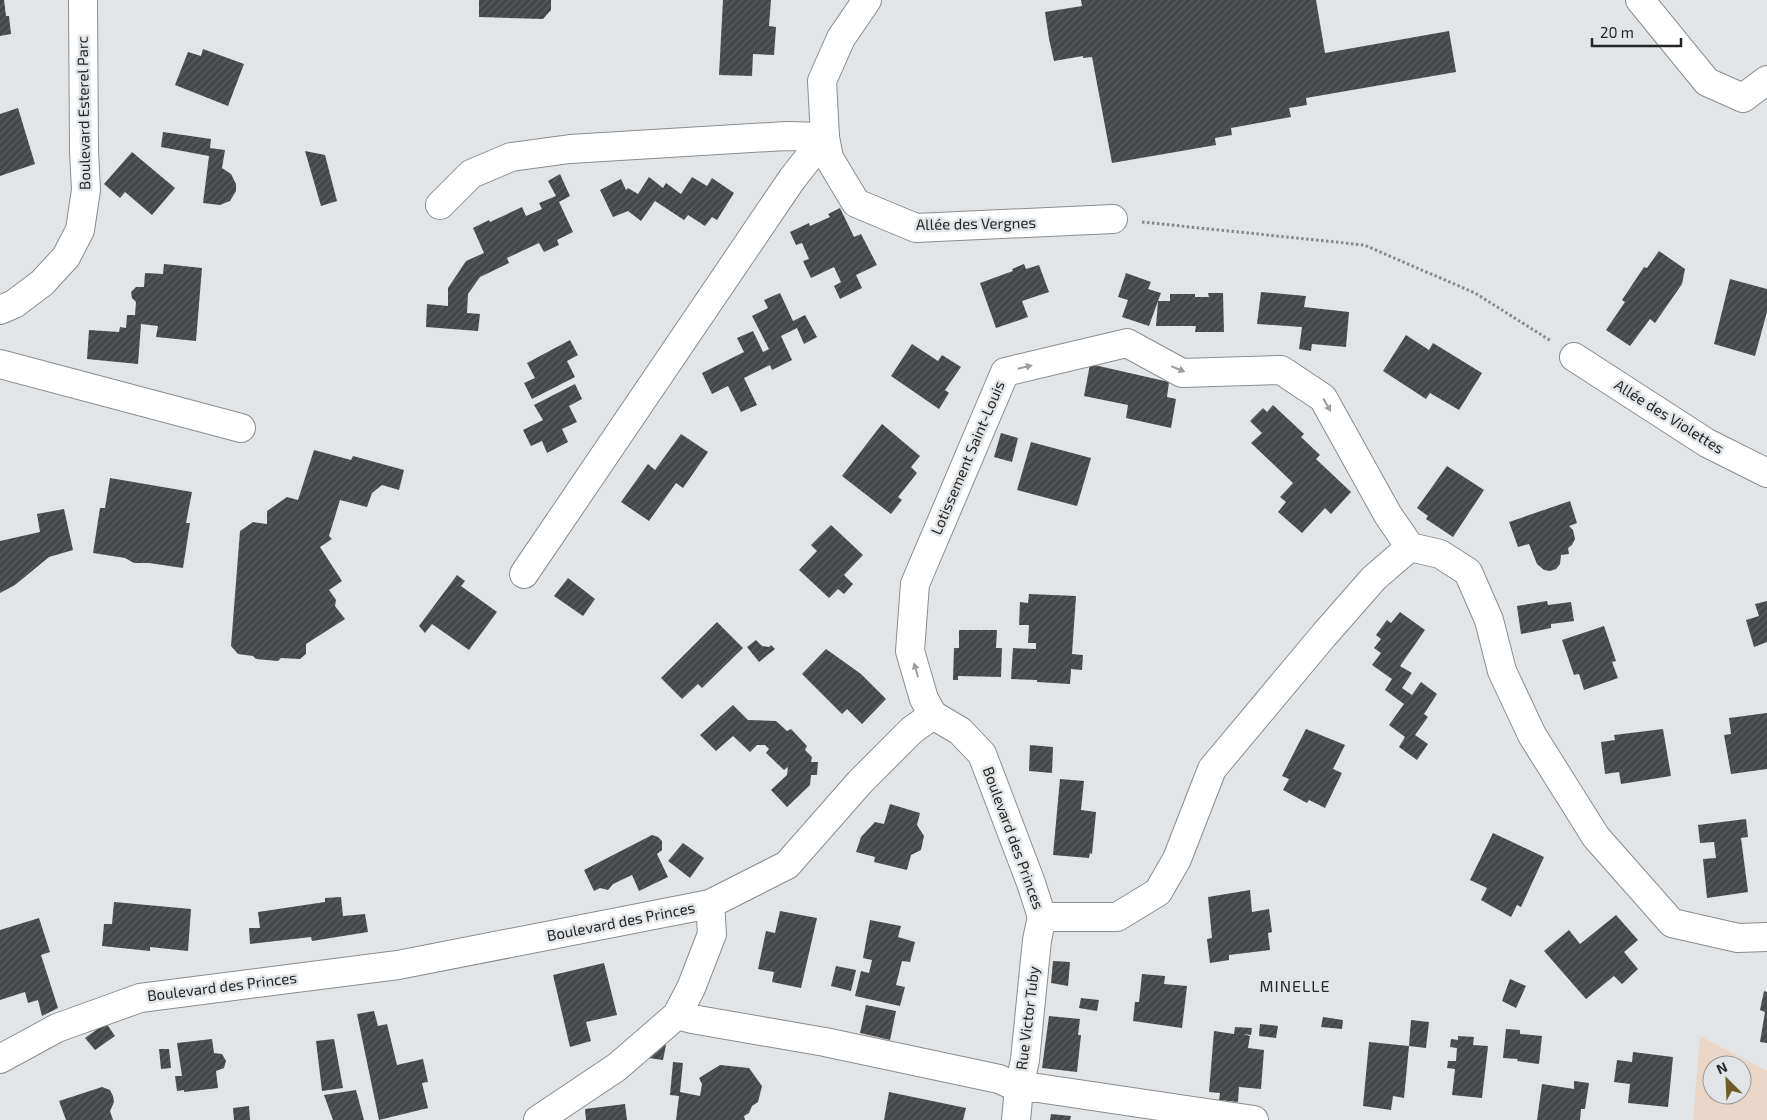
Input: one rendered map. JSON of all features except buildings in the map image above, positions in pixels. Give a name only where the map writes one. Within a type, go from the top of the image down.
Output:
[{"type":"street","name":"Boulevard Esterel Parc","points":[[0,310],[14,304],[42,283],[66,257],[80,230],[86,190],[83,0]]},
{"type":"street","name":"Allée des Vergnes","points":[[867,0],[841,38],[822,80],[825,136],[829,158],[856,203],[916,228],[1113,219]]},
{"type":"street","points":[[1640,0],[1707,82],[1743,98],[1767,80]]},
{"type":"street","points":[[440,205],[471,174],[511,156],[610,146],[786,136],[825,136]]},
{"type":"street","points":[[524,574],[792,179],[825,136]]},
{"type":"street","name":"Lotissement Saint-Louis","points":[[933,715],[924,699],[910,651],[915,584],[1005,372],[1127,343],[1182,373],[1281,370],[1323,398],[1388,515],[1410,547]]},
{"type":"street","name":"Allée des Violettes","points":[[1574,357],[1708,443],[1767,473]]},
{"type":"street","points":[[0,364],[241,428]]},
{"type":"street","points":[[1410,547],[1440,554],[1468,572],[1489,620],[1502,670],[1532,735],[1596,837],[1672,923],[1738,938],[1767,937]]},
{"type":"street","name":"Boulevard des Princes","points":[[0,1060],[57,1028],[140,998],[398,965],[710,904],[787,865],[860,782],[912,730],[933,715],[960,731],[982,754],[1042,917],[1116,917],[1158,892],[1177,859],[1212,769],[1374,578],[1410,547]]},
{"type":"street","points":[[538,1120],[617,1067],[677,1014],[691,988],[712,934],[710,904]]},
{"type":"street","name":"Rue Victor Tuby","points":[[1016,1120],[1019,1088],[1025,1060],[1037,940],[1042,917]]},
{"type":"street","points":[[677,1014],[692,1019],[844,1046],[999,1080],[1019,1088],[1038,1088],[1254,1120]]},
{"type":"path","points":[[1113,219],[1364,245],[1475,293],[1529,326],[1574,357]]},
{"type":"shaded area","points":[[1700,1036],[1736,1055],[1702,1055],[1702,1105],[1752,1105],[1752,1063],[1767,1071],[1767,1120],[1693,1120]]},
{"type":"district","name":"MINELLE","points":[[1295,986]]}]
